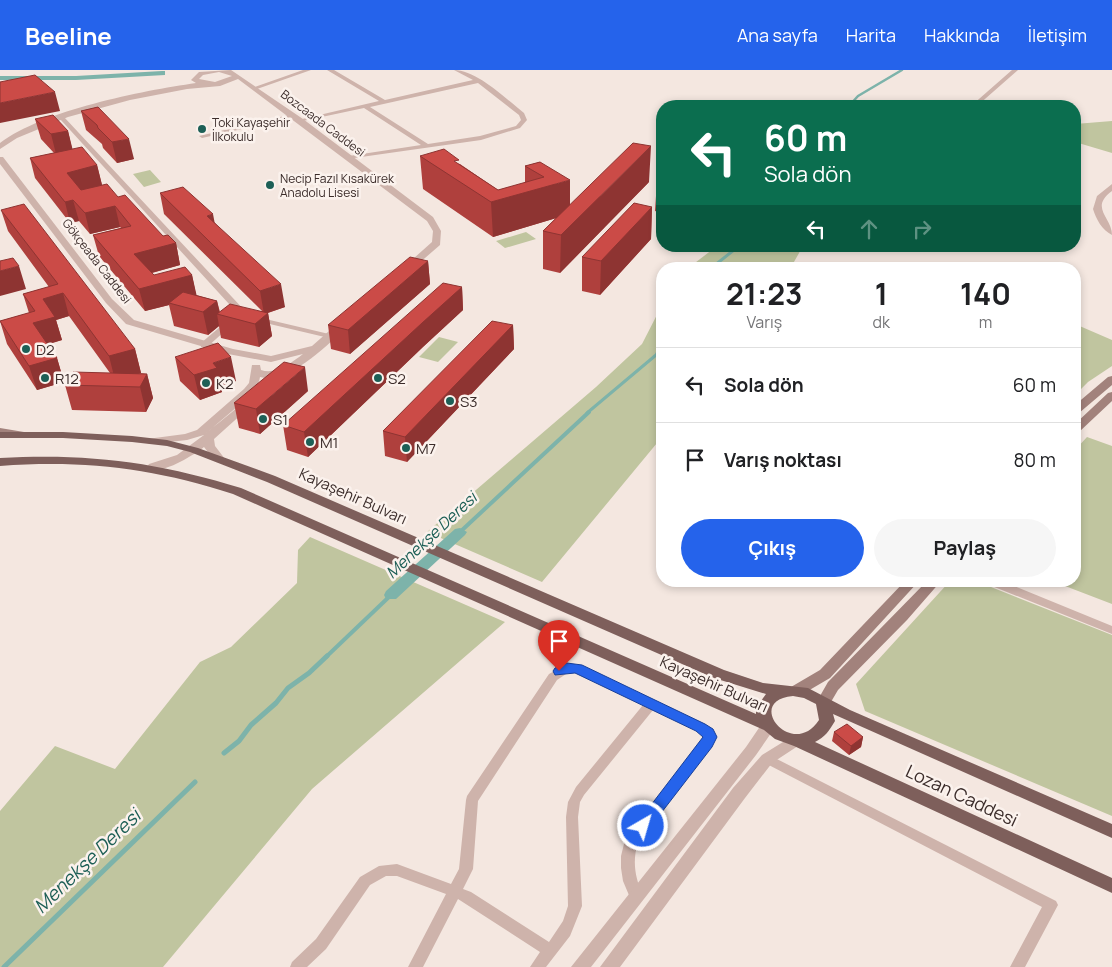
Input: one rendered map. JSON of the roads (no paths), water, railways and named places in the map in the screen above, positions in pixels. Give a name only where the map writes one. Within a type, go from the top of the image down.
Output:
[{"type":"main road","points":[[1081,406],[1112,379]]},
{"type":"main road","points":[[1081,424],[1112,394]]},
{"type":"main road","points":[[0,431],[28,436]]},
{"type":"main road","name":"Kayaşehir Bulvarı","points":[[0,436],[152,441],[194,450],[219,458],[668,652],[747,684],[792,691]]},
{"type":"main road","name":"Kayaşehir Bulvarı","points":[[0,462],[60,459],[110,461],[153,467],[237,491],[768,726]]},
{"type":"main road","points":[[907,587],[825,674],[809,686],[777,694],[769,699],[763,708],[764,721],[768,726],[782,736],[796,740],[813,737],[822,730],[827,721],[823,703],[833,686],[902,618],[930,587]]},
{"type":"main road","points":[[792,691],[823,703]]},
{"type":"main road","name":"Lozan Caddesi","points":[[823,703],[1112,831]]},
{"type":"main road","name":"Lozan Caddesi","points":[[796,740],[1112,886]]},
{"type":"street","points":[[220,83],[257,89],[308,70]]},
{"type":"street","points":[[330,70],[384,102]]},
{"type":"street","points":[[349,158],[505,133],[518,127],[524,120],[522,114],[478,81],[457,70]]},
{"type":"street","points":[[981,100],[1015,70]]},
{"type":"street","points":[[0,147],[12,137],[29,128],[168,88],[220,83],[232,80],[232,72],[213,71],[199,73],[195,78],[198,82],[207,84]]},
{"type":"street","name":"Bozcaada Caddesi","points":[[232,72],[430,219],[437,231],[436,242],[402,273]]},
{"type":"street","points":[[202,136],[365,106],[478,81]]},
{"type":"street","points":[[365,106],[426,146]]},
{"type":"street","points":[[62,118],[245,316],[328,336]]},
{"type":"street","name":"Gökçeada Caddesi","points":[[0,159],[124,318],[138,326],[204,345],[271,359],[315,348]]},
{"type":"street","points":[[1112,187],[1102,194],[1097,208],[1098,216],[1112,232]]},
{"type":"street","points":[[204,345],[243,313]]},
{"type":"street","points":[[153,467],[173,463],[194,450],[351,317]]},
{"type":"street","points":[[152,441],[188,437],[201,432],[248,391],[254,383],[257,372],[255,370],[258,364],[271,359],[282,359],[289,364],[285,372],[269,376],[257,372]]},
{"type":"street","points":[[208,437],[209,446],[219,458]]},
{"type":"street","points":[[1007,587],[1112,630]]},
{"type":"street","points":[[415,967],[466,869],[472,800],[552,677],[567,668],[577,668],[701,727],[710,737],[632,840],[626,859],[627,876],[636,896]]},
{"type":"street","points":[[537,967],[566,931],[573,917],[572,825],[574,802],[580,791],[651,704]]},
{"type":"street","points":[[580,967],[751,751],[768,726]]},
{"type":"street","points":[[609,967],[677,874],[767,759],[796,740]]},
{"type":"street","points":[[767,759],[1051,905],[1018,967]]},
{"type":"street","points":[[297,967],[321,944],[365,881],[373,874],[384,870],[397,870],[466,896],[550,950]]},
{"type":"waterway","name":"Menekşe Deresi","points":[[854,100],[902,70]]},
{"type":"waterway","points":[[0,78],[76,78],[162,73]]},
{"type":"waterway","name":"Menekşe Deresi","points":[[719,262],[731,252]]},
{"type":"waterway","name":"Menekşe Deresi","points":[[587,413],[656,355]]},
{"type":"waterway","name":"Menekşe Deresi","points":[[460,532],[589,412]]},
{"type":"waterway","name":"Menekşe Deresi","points":[[391,595],[460,532]]},
{"type":"waterway","name":"Menekşe Deresi","points":[[326,657],[391,595]]},
{"type":"waterway","name":"Menekşe Deresi","points":[[224,753],[239,741],[251,725],[276,703],[288,688],[309,673],[327,656]]},
{"type":"waterway","name":"Menekşe Deresi","points":[[4,967],[195,782]]},
{"type":"place","name":"Toki Kayaşehir İlkokulu","points":[[202,129]]},
{"type":"place","name":"Necip Fazıl Kısakürek Anadolu Lisesi","points":[[270,185]]},
{"type":"place","name":"D2","points":[[26,349]]},
{"type":"place","name":"R12","points":[[45,378]]},
{"type":"place","name":"S2","points":[[378,378]]},
{"type":"place","name":"K2","points":[[206,383]]},
{"type":"place","name":"S3","points":[[450,401]]},
{"type":"place","name":"S1","points":[[263,419]]},
{"type":"place","name":"M1","points":[[310,442]]},
{"type":"place","name":"M7","points":[[406,448]]}]
